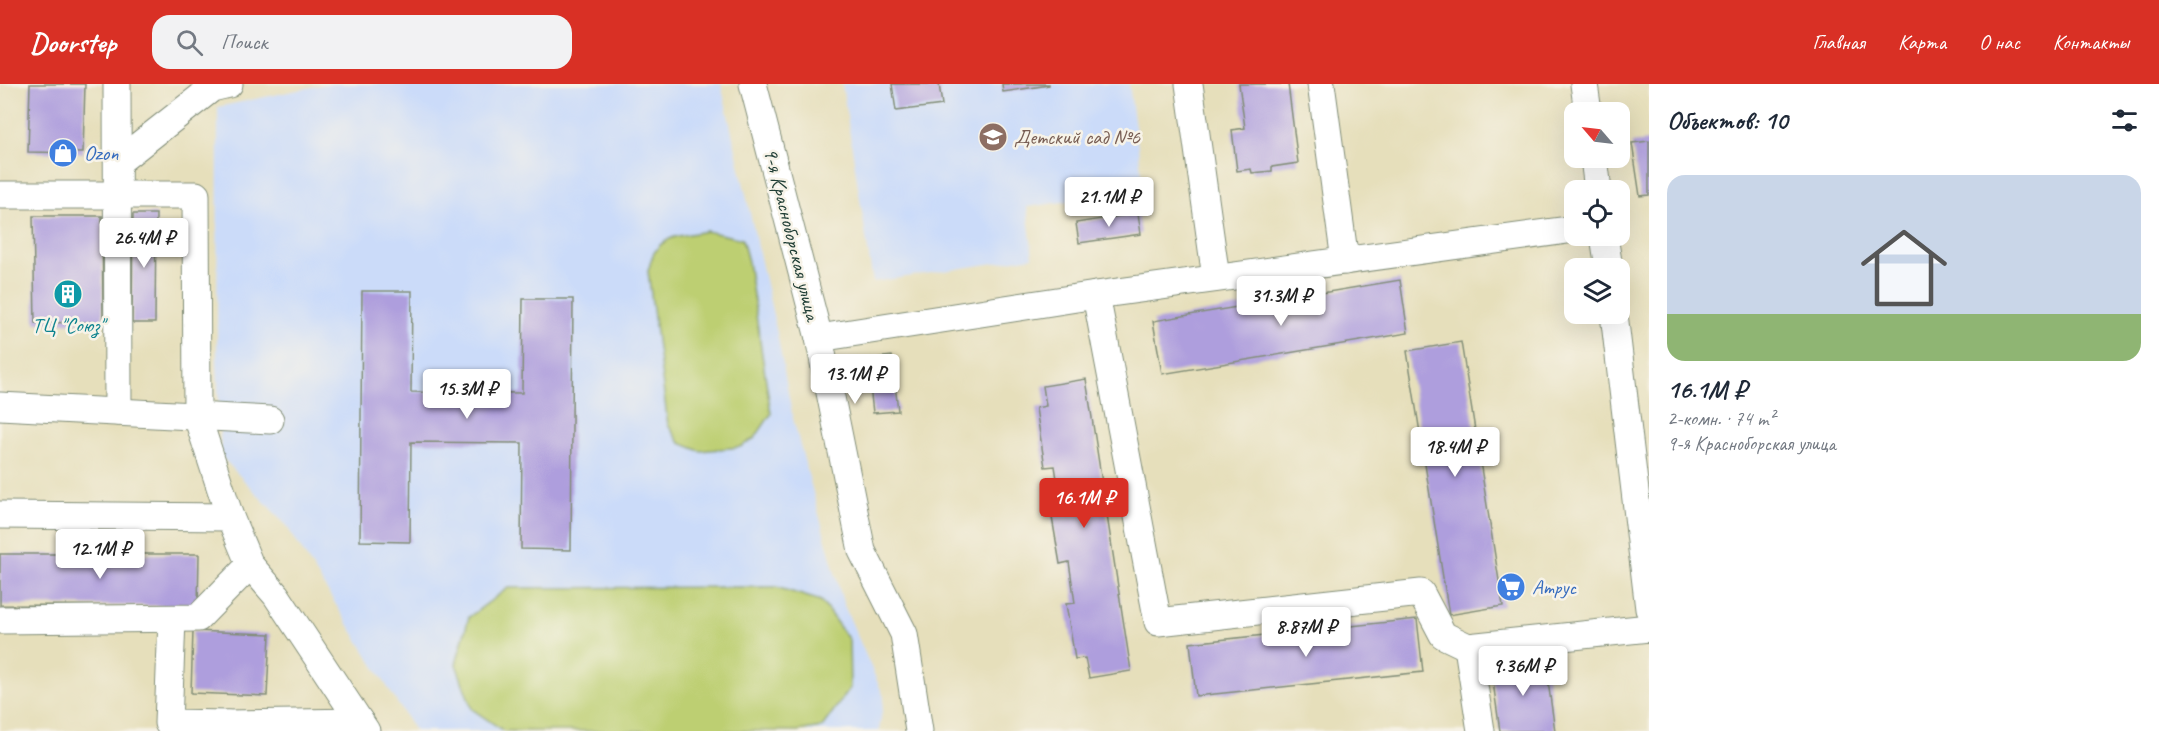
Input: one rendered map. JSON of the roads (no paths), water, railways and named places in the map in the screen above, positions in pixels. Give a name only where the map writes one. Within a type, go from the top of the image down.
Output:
[{"type":"street","points":[[117,84],[118,412]]},
{"type":"street","points":[[118,162],[212,88],[229,84]]},
{"type":"street","name":"9-я Красноборская улица","points":[[753,84],[819,338],[862,551],[904,634],[920,731]]},
{"type":"street","points":[[1189,84],[1216,278]]},
{"type":"street","points":[[1321,84],[1345,261]]},
{"type":"street","points":[[1584,84],[1587,102]]},
{"type":"street","points":[[0,195],[196,195],[197,416],[230,517],[250,565],[276,595],[363,726]]},
{"type":"street","points":[[819,338],[1096,295],[1564,231]]},
{"type":"street","points":[[1096,295],[1158,622],[1421,593],[1443,634],[1468,647],[1649,628]]},
{"type":"street","points":[[1616,324],[1640,447],[1649,609]]},
{"type":"street","points":[[0,406],[270,420]]},
{"type":"street","points":[[0,515],[230,517]]},
{"type":"street","points":[[0,620],[198,618],[250,565]]},
{"type":"street","points":[[172,618],[168,723],[227,728],[363,726]]},
{"type":"street","points":[[1468,647],[1481,731]]},
{"type":"place","name":"Детский сад №6","points":[[993,137]]},
{"type":"place","name":"Ozon","points":[[63,153]]},
{"type":"place","name":"ТЦ \"Союз\"","points":[[68,294]]},
{"type":"place","name":"Атрус","points":[[1511,587]]}]
